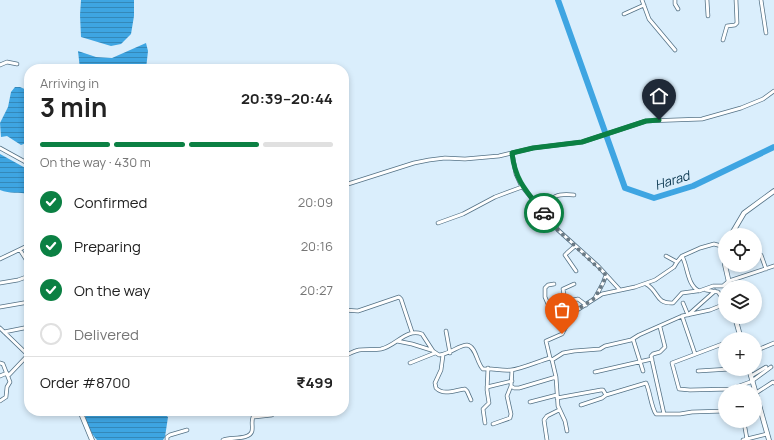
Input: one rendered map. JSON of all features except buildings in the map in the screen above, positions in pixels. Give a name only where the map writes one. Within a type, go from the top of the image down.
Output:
[{"type":"street","points":[[642,0],[649,19],[675,50]]},
{"type":"street","points":[[675,0],[675,4],[678,9]]},
{"type":"street","points":[[707,0],[708,16]]},
{"type":"street","points":[[724,40],[727,26],[735,25],[737,23],[736,0]]},
{"type":"street","points":[[761,0],[766,33]]},
{"type":"street","points":[[624,14],[644,5]]},
{"type":"street","points":[[0,66],[7,62],[17,64]]},
{"type":"street","points":[[349,184],[429,160],[445,158],[479,158],[533,148],[582,142],[646,121],[702,119],[741,108],[763,99],[774,91]]},
{"type":"street","points":[[0,148],[24,161]]},
{"type":"street","points":[[512,153],[516,174],[522,186],[558,230],[620,290]]},
{"type":"street","points":[[438,223],[463,214],[495,197],[522,186]]},
{"type":"street","points":[[735,228],[744,213],[774,191]]},
{"type":"street","points":[[541,210],[554,196],[565,194],[574,195]]},
{"type":"street","points":[[567,431],[565,421],[560,410],[557,396],[556,378],[546,341],[562,334],[574,312],[595,298],[605,293],[646,284],[662,276],[674,267],[676,262],[682,256],[700,248],[714,244],[718,245]]},
{"type":"street","points":[[576,246],[566,255],[576,271]]},
{"type":"street","points":[[0,259],[24,248]]},
{"type":"street","points":[[20,250],[24,256]]},
{"type":"street","points":[[666,256],[676,262]]},
{"type":"street","points":[[682,256],[691,283],[697,290],[701,291],[713,286],[718,286]]},
{"type":"street","points":[[762,258],[766,268]]},
{"type":"street","points":[[731,280],[774,266]]},
{"type":"street","points":[[595,298],[606,275]]},
{"type":"street","points":[[0,283],[24,278]]},
{"type":"street","points":[[554,284],[545,288],[545,297],[547,302],[552,304],[578,299],[586,305]]},
{"type":"street","points":[[565,301],[563,289],[574,284]]},
{"type":"street","points":[[646,284],[653,290],[658,299],[667,303],[673,302],[682,293],[716,291]]},
{"type":"street","points":[[688,315],[718,288]]},
{"type":"street","points":[[349,310],[358,311],[399,297],[412,332]]},
{"type":"street","points":[[682,302],[688,315]]},
{"type":"street","points":[[0,307],[24,303]]},
{"type":"street","points":[[397,341],[443,354],[450,353],[461,347],[469,346],[482,368],[501,371],[512,370],[551,359],[563,353],[600,349],[605,346],[633,339],[638,335],[660,327],[682,316],[710,310],[718,306]]},
{"type":"street","points":[[682,316],[695,354]]},
{"type":"street","points":[[660,327],[665,347],[660,352],[652,355],[652,359],[664,414]]},
{"type":"street","points":[[0,328],[24,351]]},
{"type":"street","points":[[4,332],[24,328]]},
{"type":"street","points":[[446,331],[450,353]]},
{"type":"street","points":[[349,354],[358,350],[382,348],[412,332],[422,334],[434,352]]},
{"type":"street","points":[[633,339],[643,371]]},
{"type":"street","points":[[762,348],[774,343]]},
{"type":"street","points":[[718,345],[672,363],[679,389],[731,389],[753,381],[771,367]]},
{"type":"street","points":[[410,363],[434,352]]},
{"type":"street","points":[[443,354],[441,370],[435,384],[436,388],[441,392],[465,389],[467,390],[471,400]]},
{"type":"street","points":[[595,372],[652,359]]},
{"type":"street","points":[[0,376],[7,375],[24,360]]},
{"type":"street","points":[[0,363],[3,364],[10,382],[7,387],[6,397],[0,401]]},
{"type":"street","points":[[762,368],[766,367]]},
{"type":"street","points":[[485,423],[483,409],[489,403],[488,368]]},
{"type":"street","points":[[493,424],[510,418],[507,396],[512,381],[512,370]]},
{"type":"street","points":[[698,371],[718,370]]},
{"type":"street","points":[[752,376],[754,384]]},
{"type":"street","points":[[511,386],[514,388],[519,388],[556,378]]},
{"type":"street","points":[[488,387],[512,381]]},
{"type":"street","points":[[581,405],[602,398],[606,395],[646,383],[655,412],[658,414],[718,411]]},
{"type":"street","points":[[762,388],[767,384],[774,383]]},
{"type":"street","points":[[530,402],[557,396],[601,390],[603,390],[606,395]]},
{"type":"street","points":[[546,440],[544,420],[547,416],[560,410]]},
{"type":"street","points":[[82,416],[92,440]]},
{"type":"street","points":[[223,440],[247,437],[251,435],[252,418],[265,416]]},
{"type":"street","points":[[762,420],[769,440]]},
{"type":"street","points":[[745,428],[745,439],[767,434]]},
{"type":"street","points":[[167,440],[167,437],[170,435],[187,430]]},
{"type":"water","points":[[81,0],[134,0],[134,16],[131,34],[121,44],[111,46],[81,37]]},
{"type":"water","points":[[146,43],[148,51],[147,64],[79,64],[78,51],[96,57],[112,58]]},
{"type":"water","points":[[15,87],[24,89],[24,144],[21,145],[7,136],[1,137],[0,123],[8,107],[11,92]]},
{"type":"water","points":[[0,154],[24,167],[24,194],[0,190]]},
{"type":"water","points":[[85,416],[168,417],[165,437],[163,440],[97,440],[88,427]]},
{"type":"waterway","name":"Harad","points":[[558,0],[625,188],[654,198],[693,186],[774,147]]},
{"type":"way so far","points":[[544,213],[558,230],[606,275],[595,298],[574,312],[562,334]]},
{"type":"route","points":[[544,213],[521,185],[516,174],[512,153],[533,148],[582,142],[646,121],[659,120]]}]
